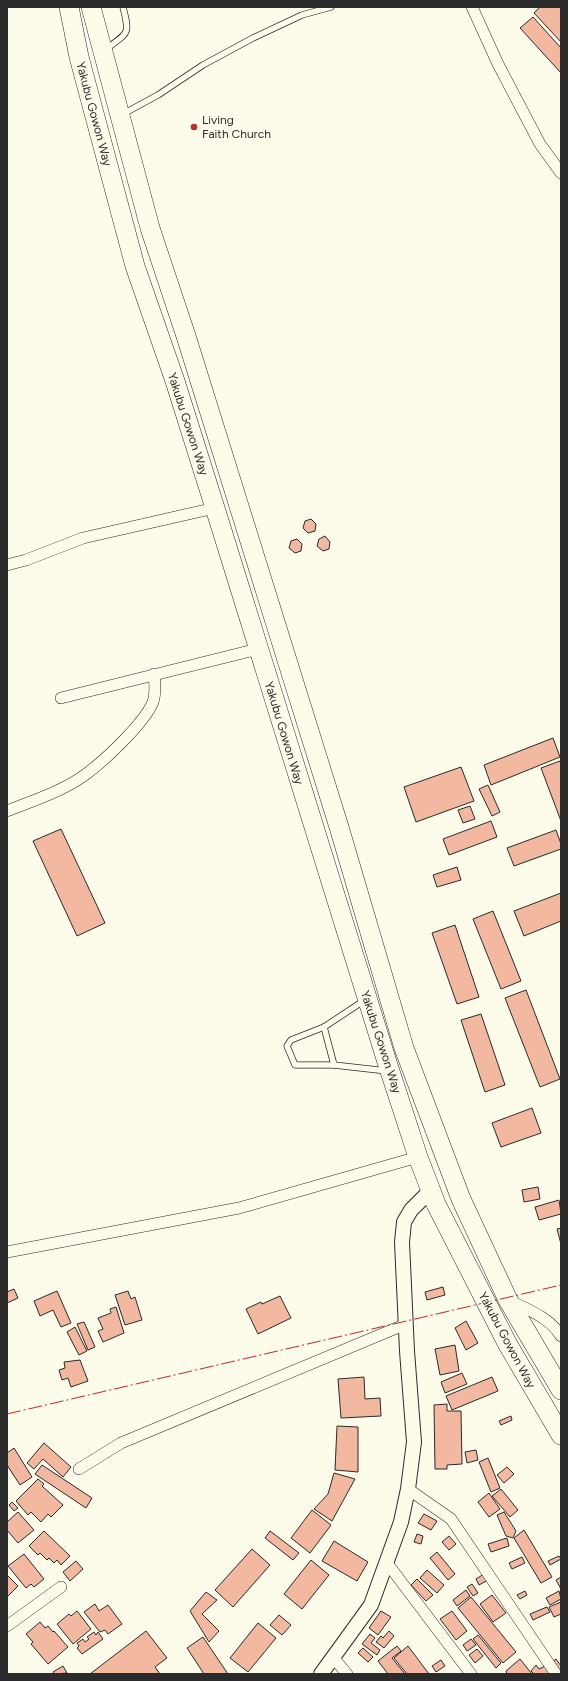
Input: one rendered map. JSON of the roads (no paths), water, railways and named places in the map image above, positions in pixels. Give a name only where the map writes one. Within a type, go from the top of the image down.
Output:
[{"type":"highway","name":"Yakubu Gowon Way","points":[[69,7],[80,57],[135,266],[175,381],[367,999],[418,1157],[430,1191],[506,1343],[561,1435]]},
{"type":"highway","name":"Yakubu Gowon Way","points":[[91,7],[150,228],[186,336],[303,712],[404,1048],[462,1199],[508,1300],[561,1390]]},
{"type":"highway","points":[[280,720],[303,712]]},
{"type":"street","points":[[472,7],[498,64],[540,144],[561,173]]},
{"type":"street","points":[[7,565],[26,560],[83,538],[215,508]]},
{"type":"street","points":[[61,698],[258,649]]},
{"type":"street","points":[[7,811],[75,781],[105,759],[143,718],[153,701],[155,686],[154,674]]},
{"type":"street","points":[[7,1252],[239,1208],[418,1157]]},
{"type":"street","points":[[321,1674],[371,1605],[400,1522],[408,1489],[414,1442],[402,1242],[404,1222],[411,1210],[430,1191]]},
{"type":"street","points":[[508,1300],[543,1318],[557,1330],[561,1336]]},
{"type":"street","points":[[79,1469],[121,1443],[406,1324]]},
{"type":"street","points":[[408,1489],[451,1519],[556,1674]]},
{"type":"street","points":[[386,1563],[471,1674]]},
{"type":"street","points":[[7,1626],[61,1587]]},
{"type":"street","points":[[333,1657],[347,1674]]},
{"type":"lane","points":[[102,51],[124,36],[128,27],[123,7]]},
{"type":"lane","points":[[120,116],[253,38],[302,15],[331,7]]},
{"type":"lane","points":[[367,999],[324,1028],[291,1040],[287,1046],[294,1065],[334,1065],[390,1072]]},
{"type":"lane","points":[[324,1028],[334,1065]]},
{"type":"place","name":"Living Faith Church","points":[[194,127]]}]
